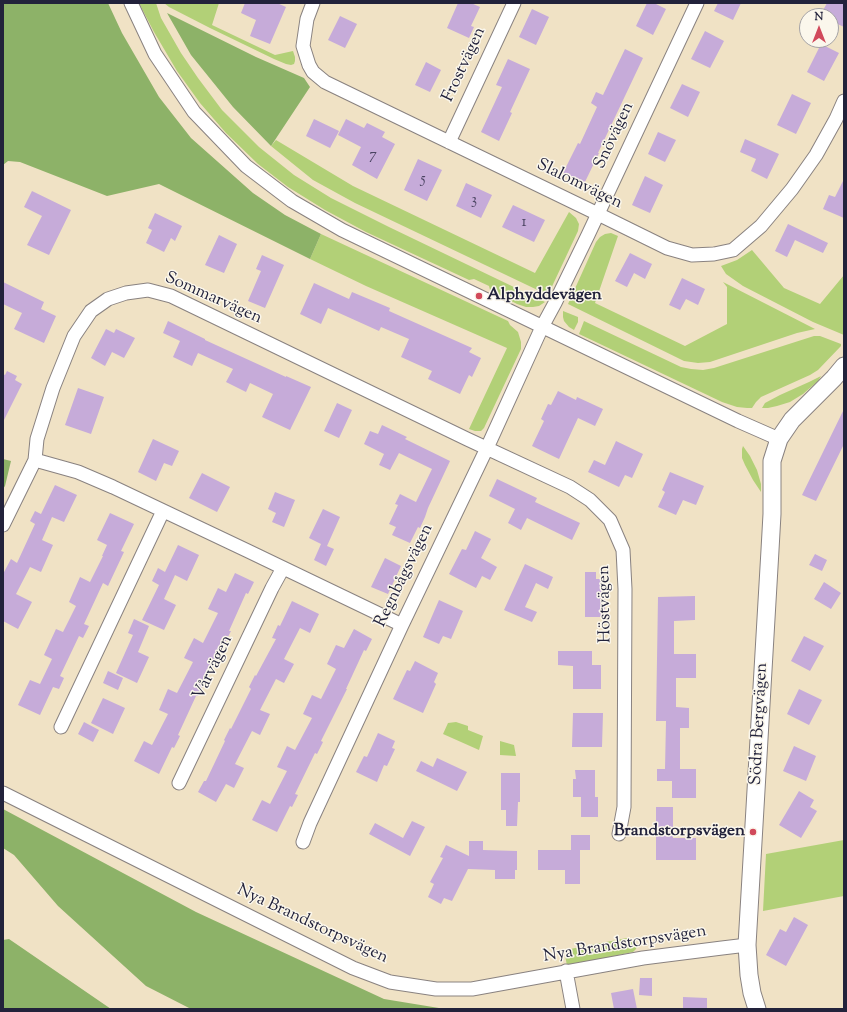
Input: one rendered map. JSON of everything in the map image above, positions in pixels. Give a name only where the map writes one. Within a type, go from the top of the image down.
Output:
[{"type":"street","points":[[131,3],[154,54],[194,112],[246,166],[292,201],[342,230],[738,421],[779,439]]},
{"type":"street","name":"Slalomvägen","points":[[313,3],[307,19],[304,46],[309,65],[313,72],[326,82],[666,248],[692,255],[714,254],[733,250],[761,226],[792,189],[816,155],[844,101]]},
{"type":"street","name":"Frostvägen","points":[[449,142],[514,3]]},
{"type":"street","name":"Snövägen","points":[[542,327],[555,304],[697,3]]},
{"type":"street","name":"Sommarvägen","points":[[3,525],[35,460],[37,439],[53,388],[74,336],[91,311],[108,299],[126,293],[148,290],[172,296],[487,448]]},
{"type":"street","name":"Regnbågsvägen","points":[[303,842],[310,823],[402,625],[487,448],[542,327]]},
{"type":"street","name":"Södra Bergvägen","points":[[757,1009],[751,988],[747,945],[770,550],[772,461],[779,439],[792,420],[844,366]]},
{"type":"street","name":"Höstvägen","points":[[487,448],[570,487],[590,500],[610,520],[623,550],[625,589],[624,807],[619,834]]},
{"type":"street","points":[[35,460],[78,472],[402,625]]},
{"type":"street","points":[[61,727],[162,511]]},
{"type":"street","name":"Vårvägen","points":[[179,783],[283,568]]},
{"type":"street","name":"Nya Brandstorpsvägen","points":[[3,793],[353,968],[390,982],[436,989],[472,989],[643,958],[747,945]]},
{"type":"street","points":[[566,971],[573,1009]]},
{"type":"green space","points":[[3,3],[108,3],[122,33],[159,97],[191,138],[253,193],[285,215],[321,234],[310,259],[159,184],[107,196],[20,162],[8,161],[3,165]]},
{"type":"green space","points":[[139,3],[156,3],[161,18],[181,53],[222,110],[259,147],[294,175],[331,198],[545,302],[539,306],[533,307],[526,307],[517,304],[490,290],[489,286],[474,279],[469,280],[366,232],[325,210],[288,187],[258,164],[226,133],[200,103],[177,71]]},
{"type":"green space","points":[[164,3],[219,3],[212,25],[275,55],[293,51],[295,57],[294,64],[286,64],[274,59],[210,28]]},
{"type":"green space","points":[[167,13],[256,57],[304,78],[310,87],[271,146],[233,107],[191,55]]},
{"type":"green space","points":[[276,140],[353,186],[535,273],[569,212],[576,218],[579,224],[578,231],[548,295],[355,203],[313,180],[271,146]]},
{"type":"green space","points":[[611,233],[618,236],[595,303],[685,346],[727,324],[727,287],[723,282],[815,329],[797,333],[710,362],[698,363],[684,361],[568,304],[596,242],[605,234]]},
{"type":"green space","points":[[321,234],[508,321],[510,325],[518,332],[521,342],[521,349],[484,428],[481,431],[469,429],[507,348],[366,286],[310,259]]},
{"type":"green space","points":[[752,250],[784,288],[820,304],[844,275],[844,335],[813,322],[743,286],[726,274],[721,266],[737,260]]},
{"type":"green space","points":[[563,311],[578,317],[578,322],[574,330],[564,321]]},
{"type":"green space","points":[[584,321],[681,367],[691,369],[703,370],[714,368],[814,336],[820,336],[841,344],[841,346],[818,370],[761,397],[752,408],[747,408],[737,407],[722,402],[579,334]]},
{"type":"green space","points":[[821,376],[818,381],[803,394],[790,402],[768,408],[762,408],[765,403]]},
{"type":"green space","points":[[743,446],[757,470],[761,484],[761,492],[742,458]]},
{"type":"green space","points":[[3,459],[11,461],[3,489]]},
{"type":"green space","points":[[456,722],[468,726],[468,730],[483,736],[479,750],[443,734],[448,723]]},
{"type":"green space","points":[[500,741],[514,745],[516,756],[500,755]]},
{"type":"green space","points":[[3,809],[196,912],[384,999],[445,1009],[191,1009],[146,986],[58,906],[14,855],[3,848]]},
{"type":"green space","points":[[844,840],[844,896],[763,911],[766,854]]},
{"type":"green space","points":[[627,938],[633,940],[637,945],[633,952],[567,966],[565,955],[570,949]]},
{"type":"green space","points":[[9,939],[111,1009],[3,1009],[3,940]]},
{"type":"building","points":[[245,3],[277,3],[286,7],[270,44],[250,36],[256,20],[241,13]]},
{"type":"building","points":[[458,3],[471,3],[480,7],[471,26],[474,27],[469,38],[447,28]]},
{"type":"building","points":[[647,3],[654,3],[666,9],[653,35],[636,26]]},
{"type":"building","points":[[718,3],[741,3],[733,20],[714,11]]},
{"type":"building","points":[[827,3],[844,3],[844,27],[839,25],[839,8],[824,8]]},
{"type":"building","points":[[532,9],[549,17],[536,45],[519,37]]},
{"type":"building","points":[[340,16],[357,24],[345,48],[328,40]]},
{"type":"building","points":[[705,31],[724,41],[710,68],[691,59]]},
{"type":"building","points":[[819,48],[829,48],[839,53],[824,81],[807,72]]},
{"type":"building","points":[[625,49],[643,58],[584,184],[563,173],[578,143],[580,144],[597,107],[591,103],[596,92],[603,95]]},
{"type":"building","points":[[508,59],[530,69],[510,112],[512,113],[499,141],[481,132],[502,87],[496,85]]},
{"type":"building","points":[[426,62],[441,70],[430,92],[415,85]]},
{"type":"building","points":[[682,84],[700,92],[688,117],[670,108]]},
{"type":"building","points":[[792,94],[811,103],[796,134],[777,125]]},
{"type":"building","points":[[314,119],[339,131],[330,148],[306,136]]},
{"type":"building","points":[[346,119],[364,128],[367,123],[385,132],[382,137],[395,144],[377,179],[352,165],[361,147],[338,135]]},
{"type":"building","points":[[658,132],[676,140],[665,162],[648,154]]},
{"type":"building","points":[[745,139],[779,154],[767,179],[751,171],[756,159],[740,152]]},
{"type":"building","points":[[418,159],[442,170],[427,201],[404,190]]},
{"type":"building","points":[[645,176],[663,185],[650,213],[632,205]]},
{"type":"building","points":[[844,179],[844,218],[823,209],[829,195],[835,197]]},
{"type":"building","points":[[466,183],[492,195],[481,218],[456,206]]},
{"type":"building","points":[[32,191],[71,210],[49,255],[27,245],[42,216],[24,207]]},
{"type":"building","points":[[513,205],[545,220],[534,242],[502,227]]},
{"type":"building","points":[[155,213],[182,226],[175,241],[171,238],[164,252],[146,243],[152,230],[148,228]]},
{"type":"building","points":[[788,224],[828,243],[823,253],[795,240],[787,257],[775,251]]},
{"type":"building","points":[[219,235],[237,244],[224,273],[205,265]]},
{"type":"building","points":[[630,253],[652,264],[645,279],[634,273],[627,287],[615,281]]},
{"type":"building","points":[[262,255],[284,265],[265,308],[248,301],[261,271],[256,269]]},
{"type":"building","points":[[682,278],[705,289],[698,305],[686,299],[680,310],[669,305]]},
{"type":"building","points":[[3,282],[44,302],[41,309],[56,316],[44,343],[14,329],[22,313],[3,304]]},
{"type":"building","points":[[314,283],[349,299],[352,292],[390,308],[389,311],[472,348],[469,352],[481,358],[472,377],[469,375],[460,394],[428,379],[432,371],[401,357],[409,339],[381,327],[379,331],[328,308],[321,324],[300,314]]},
{"type":"building","points":[[168,321],[205,340],[311,387],[290,430],[262,417],[273,394],[250,383],[246,392],[226,382],[233,369],[198,353],[192,366],[173,357],[180,341],[163,333]]},
{"type":"building","points":[[106,329],[114,333],[116,329],[135,338],[124,358],[112,352],[105,366],[91,358]]},
{"type":"building","points":[[7,371],[17,376],[15,380],[22,384],[3,422],[3,374],[5,375]]},
{"type":"building","points":[[78,388],[104,397],[91,434],[65,425]]},
{"type":"building","points":[[558,391],[576,400],[577,397],[603,409],[595,426],[578,418],[559,459],[532,446],[544,421],[541,419],[548,404],[551,405]]},
{"type":"building","points":[[337,403],[352,410],[339,438],[324,431]]},
{"type":"building","points":[[844,409],[844,444],[816,501],[802,495]]},
{"type":"building","points":[[382,425],[407,437],[405,439],[450,461],[420,528],[418,527],[410,543],[392,535],[396,527],[389,524],[398,505],[395,504],[400,494],[416,502],[432,469],[399,453],[390,470],[379,465],[384,454],[364,444],[370,431],[378,434]]},
{"type":"building","points":[[153,439],[179,451],[172,466],[164,463],[156,481],[138,472]]},
{"type":"building","points":[[616,441],[643,454],[632,478],[625,475],[619,487],[588,472],[594,460],[605,465]]},
{"type":"building","points":[[670,472],[704,486],[696,505],[683,500],[676,515],[658,507],[665,492],[662,490]]},
{"type":"building","points":[[202,473],[230,487],[217,512],[189,498]]},
{"type":"building","points":[[497,479],[537,498],[535,502],[580,523],[572,540],[527,518],[521,530],[508,523],[515,509],[489,496]]},
{"type":"building","points":[[55,485],[77,495],[64,522],[52,517],[42,540],[53,545],[41,572],[30,567],[16,594],[32,602],[18,629],[3,621],[3,574],[11,559],[17,563],[35,524],[30,521],[35,511],[41,514]]},
{"type":"building","points":[[275,492],[295,500],[284,527],[272,522],[276,513],[268,509]]},
{"type":"building","points":[[323,509],[340,517],[327,546],[334,549],[326,566],[314,560],[321,544],[309,538]]},
{"type":"building","points":[[110,513],[134,524],[121,551],[124,552],[108,586],[103,583],[84,624],[89,626],[83,638],[79,636],[60,676],[64,678],[59,689],[53,687],[40,715],[18,705],[30,680],[40,684],[52,659],[44,655],[56,629],[63,632],[76,606],[69,602],[80,577],[90,582],[103,556],[107,545],[97,540]]},
{"type":"building","points":[[475,531],[491,539],[481,558],[497,567],[490,580],[482,576],[476,588],[449,574],[462,549],[466,550]]},
{"type":"building","points":[[178,545],[199,555],[187,581],[175,575],[164,599],[176,605],[164,630],[142,620],[159,585],[152,581],[158,568],[165,572]]},
{"type":"building","points":[[815,554],[827,560],[822,571],[809,565]]},
{"type":"building","points":[[385,558],[401,566],[388,594],[371,587]]},
{"type":"building","points":[[525,564],[553,577],[548,589],[536,583],[525,607],[537,612],[532,622],[504,610]]},
{"type":"building","points":[[585,572],[596,572],[596,579],[605,579],[605,617],[585,617]]},
{"type":"building","points":[[235,573],[254,582],[248,594],[246,593],[229,631],[231,631],[198,696],[196,696],[178,735],[180,736],[174,748],[172,747],[159,774],[134,761],[144,741],[152,745],[168,714],[159,710],[168,689],[177,693],[193,662],[184,658],[194,638],[203,643],[218,613],[208,609],[218,588],[226,592]]},
{"type":"building","points":[[824,582],[841,593],[831,609],[814,599]]},
{"type":"building","points":[[695,596],[695,620],[674,621],[674,654],[696,654],[696,678],[676,678],[676,707],[689,708],[689,728],[680,728],[680,769],[696,769],[696,798],[672,798],[672,781],[657,781],[657,769],[665,769],[666,721],[656,721],[658,597]]},
{"type":"building","points":[[439,600],[463,611],[451,639],[443,636],[439,644],[423,637]]},
{"type":"building","points":[[292,601],[319,614],[310,633],[300,628],[284,659],[294,664],[284,683],[276,679],[260,710],[270,714],[260,735],[252,731],[235,764],[244,768],[234,788],[226,784],[216,802],[198,792],[204,781],[206,781],[225,741],[224,740],[251,689],[249,687],[255,675],[256,676],[276,639],[272,638],[278,625],[280,626]]},
{"type":"building","points":[[134,619],[149,626],[138,652],[149,657],[137,683],[116,673],[133,635],[128,633]]},
{"type":"building","points":[[354,629],[372,639],[366,651],[364,650],[347,689],[321,741],[323,742],[317,754],[315,753],[295,794],[298,795],[292,807],[290,806],[277,832],[252,820],[262,800],[270,804],[287,771],[277,767],[287,746],[295,750],[312,718],[303,714],[312,695],[321,699],[336,669],[327,664],[336,645],[344,648]]},
{"type":"building","points":[[804,636],[824,646],[810,671],[791,661]]},
{"type":"building","points":[[558,651],[592,651],[592,665],[601,665],[601,689],[573,689],[573,666],[558,665]]},
{"type":"building","points":[[415,661],[438,673],[434,682],[436,684],[423,713],[393,699],[407,670],[410,671]]},
{"type":"building","points":[[108,671],[123,678],[118,690],[103,683]]},
{"type":"building","points":[[799,689],[822,700],[809,725],[787,714]]},
{"type":"building","points":[[103,698],[125,708],[113,734],[91,723]]},
{"type":"building","points":[[573,713],[603,713],[602,747],[572,747]]},
{"type":"building","points":[[84,722],[99,730],[93,742],[78,734]]},
{"type":"building","points":[[378,733],[395,741],[392,748],[395,749],[387,766],[384,765],[377,782],[356,772],[364,756],[367,757]]},
{"type":"building","points":[[794,746],[816,756],[806,781],[783,771]]},
{"type":"building","points":[[437,758],[467,772],[457,791],[416,771],[421,761],[433,767]]},
{"type":"building","points":[[575,770],[595,770],[595,797],[598,797],[598,817],[581,817],[581,797],[573,797],[573,779],[576,779]]},
{"type":"building","points":[[501,773],[520,773],[520,802],[518,802],[517,826],[506,826],[506,810],[501,810]]},
{"type":"building","points":[[799,791],[814,800],[810,807],[817,811],[801,838],[779,825]]},
{"type":"building","points":[[656,807],[673,807],[673,838],[696,838],[696,860],[656,860]]},
{"type":"building","points":[[412,821],[425,827],[410,856],[369,834],[375,823],[403,838]]},
{"type":"building","points":[[571,835],[590,835],[590,850],[580,850],[580,884],[565,884],[565,870],[538,870],[538,850],[571,850]]},
{"type":"building","points":[[469,841],[483,841],[483,850],[517,851],[517,870],[515,870],[515,879],[495,879],[495,870],[468,869],[452,901],[444,898],[441,904],[428,897],[434,884],[430,882],[443,858],[440,857],[446,845],[469,856]]},
{"type":"building","points":[[794,917],[808,925],[786,966],[766,955],[780,929],[786,932]]},
{"type":"building","points":[[640,978],[652,978],[652,996],[639,995]]},
{"type":"building","points":[[633,989],[637,1009],[614,1009],[611,993]]},
{"type":"building","points":[[683,997],[707,998],[707,1009],[683,1009]]},
{"type":"place","name":"Alphyddevägen","points":[[479,296]]},
{"type":"place","name":"Brandstorpsvägen","points":[[753,832]]}]
